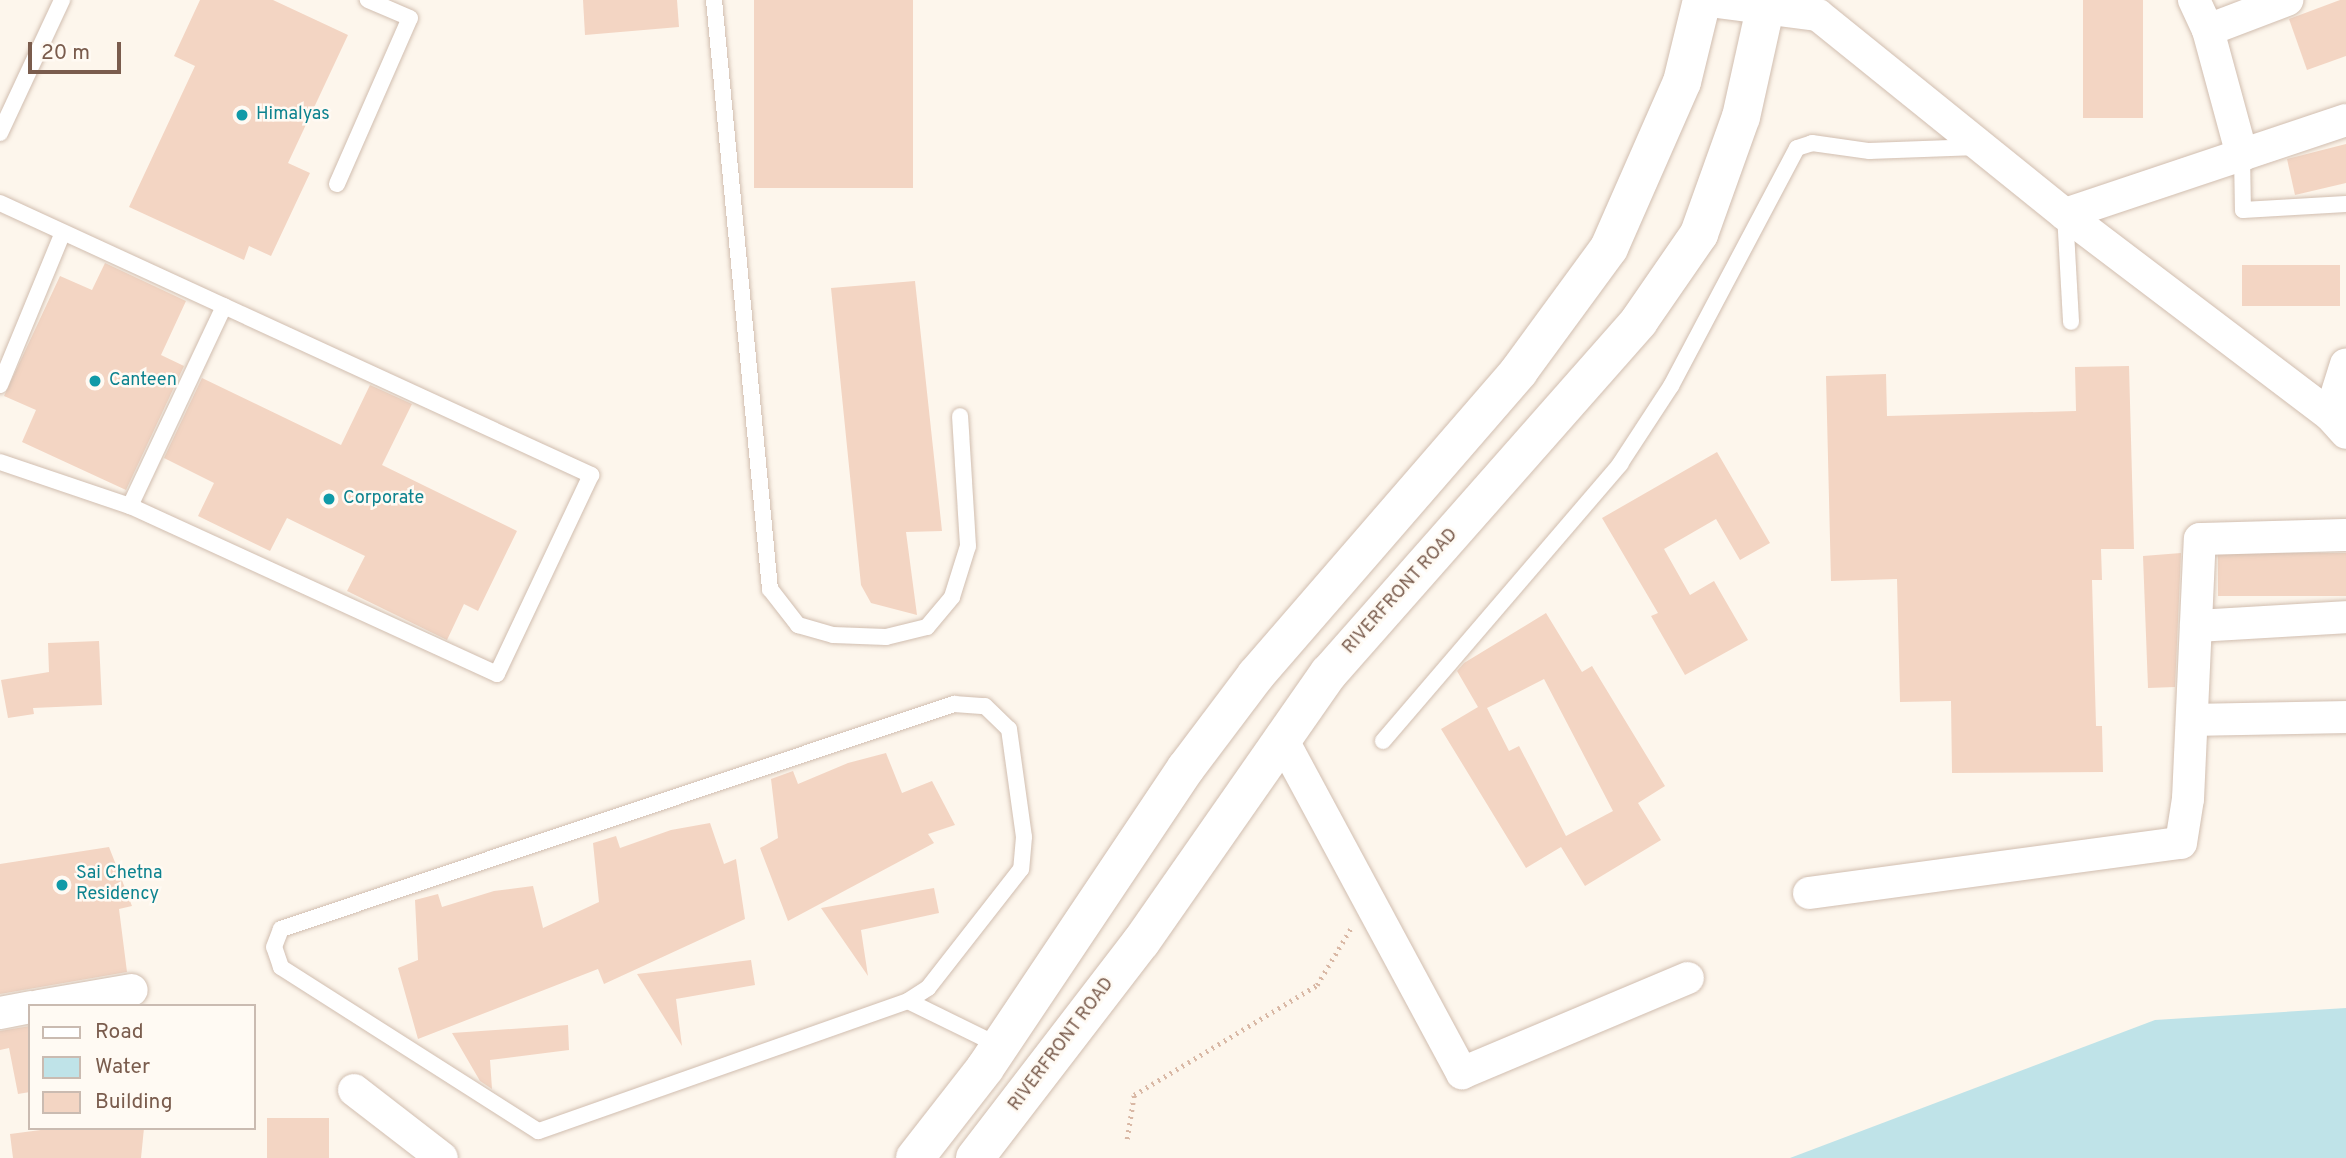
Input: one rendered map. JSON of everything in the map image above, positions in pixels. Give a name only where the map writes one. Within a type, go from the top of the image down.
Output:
[{"type":"street","points":[[915,1158],[1000,1046],[1185,768],[1256,675],[1519,371],[1609,248],[1682,82],[1702,0],[1766,3],[1818,15],[1978,147],[2338,424],[2345,372]]},
{"type":"street","points":[[2194,0],[2208,30],[2242,155]]},
{"type":"street","points":[[2208,30],[2287,0]]},
{"type":"street","name":"RIVERFRONT ROAD","points":[[975,1158],[1141,942],[1281,737],[1329,673],[1639,321],[1699,234],[1741,117],[1766,3]]},
{"type":"street","points":[[2065,215],[2346,120]]},
{"type":"street","points":[[1809,893],[2181,843],[2192,720],[2200,539],[2346,535]]},
{"type":"street","points":[[2196,626],[2346,617]]},
{"type":"street","points":[[2192,720],[2346,717]]},
{"type":"street","points":[[1281,737],[1462,1073],[1688,978]]},
{"type":"street","points":[[51,1004],[132,990]]},
{"type":"street","points":[[0,1013],[28,1007]]},
{"type":"street","points":[[354,1090],[442,1158]]},
{"type":"lane","points":[[0,132],[6,105],[62,0]]},
{"type":"lane","points":[[337,184],[410,18],[368,0]]},
{"type":"lane","points":[[714,0],[770,589],[798,625],[833,635],[886,637],[927,627],[952,597],[968,546],[960,416]]},
{"type":"lane","points":[[1383,741],[1620,464],[1671,386],[1797,148],[1812,144],[1869,151],[1978,147]]},
{"type":"lane","points":[[2242,155],[2243,210],[2346,204]]},
{"type":"lane","points":[[0,203],[591,475],[497,674],[130,506],[0,462]]},
{"type":"lane","points":[[2065,215],[2071,322]]},
{"type":"lane","points":[[0,386],[63,232]]},
{"type":"lane","points":[[130,506],[224,306]]},
{"type":"lane","points":[[908,1001],[928,988],[1021,869],[1024,837],[1009,729],[985,706],[954,704],[281,929],[274,947],[281,967],[538,1131],[908,1001],[1000,1046]]},
{"type":"path","points":[[1127,1139],[1134,1095],[1317,985],[1328,973],[1346,931],[1374,910]]},
{"type":"water","points":[[2346,1008],[2346,1158],[1790,1158],[2155,1020]]},
{"type":"building","name":"Himalyas","points":[[200,0],[273,0],[348,35],[288,163],[310,173],[271,256],[249,246],[244,260],[129,207],[195,66],[174,56]]},
{"type":"building","points":[[583,0],[677,0],[679,27],[585,35]]},
{"type":"building","points":[[754,0],[913,0],[913,188],[754,188]]},
{"type":"building","points":[[2083,0],[2143,0],[2143,118],[2083,118]]},
{"type":"building","points":[[2346,0],[2346,56],[2307,70],[2289,19]]},
{"type":"building","points":[[2346,144],[2346,183],[2295,195],[2287,159]]},
{"type":"building","name":"Canteen","points":[[105,263],[186,301],[161,355],[184,366],[126,490],[22,442],[36,410],[4,396],[60,276],[92,290]]},
{"type":"building","points":[[2242,265],[2340,265],[2340,306],[2242,306]]},
{"type":"building","points":[[915,281],[942,531],[906,532],[917,615],[871,603],[861,585],[831,288]]},
{"type":"building","points":[[2129,366],[2134,549],[2101,549],[2102,580],[2092,580],[2096,726],[2102,726],[2103,772],[1952,773],[1951,701],[1900,702],[1897,579],[1831,581],[1826,376],[1886,374],[1887,416],[2076,411],[2075,367]]},
{"type":"building","name":"Corporate","points":[[202,378],[341,445],[370,385],[412,404],[382,465],[517,531],[478,611],[464,604],[447,640],[347,591],[365,556],[287,518],[270,551],[198,516],[214,483],[164,458]]},
{"type":"building","points":[[1717,452],[1770,543],[1740,560],[1716,519],[1664,549],[1690,595],[1714,581],[1748,640],[1685,675],[1651,616],[1658,613],[1602,518]]},
{"type":"building","points":[[2181,553],[2175,687],[2148,688],[2143,556]]},
{"type":"building","points":[[2218,553],[2346,553],[2346,596],[2218,596]]},
{"type":"building","points":[[1546,613],[1582,672],[1592,666],[1665,786],[1638,803],[1661,840],[1585,886],[1561,847],[1526,868],[1441,729],[1478,707],[1457,671],[1464,663]],"holes":[[[1544,679],[1613,811],[1566,836],[1519,746],[1509,751],[1487,708]]]},
{"type":"building","points":[[99,641],[102,705],[33,708],[34,714],[8,718],[1,680],[49,672],[48,643]]},
{"type":"building","points":[[886,753],[902,793],[932,781],[955,825],[928,834],[934,843],[788,921],[760,848],[778,838],[771,779],[793,771],[798,784],[848,763]]},
{"type":"building","points":[[710,823],[724,864],[736,859],[745,919],[604,984],[598,969],[418,1039],[398,968],[418,960],[415,900],[438,894],[442,907],[494,891],[533,886],[543,928],[599,902],[593,843],[616,836],[620,848],[671,830]]},
{"type":"building","points":[[109,847],[132,906],[119,909],[127,972],[0,994],[0,864]]},
{"type":"building","points":[[934,888],[939,913],[861,930],[868,976],[821,908]]},
{"type":"building","points":[[751,960],[755,985],[676,999],[682,1046],[637,974]]},
{"type":"building","points":[[568,1025],[569,1050],[490,1060],[492,1089],[480,1081],[452,1033]]},
{"type":"building","points":[[28,1026],[28,1092],[18,1094],[9,1048],[0,1050],[0,1031]]},
{"type":"building","points":[[267,1118],[329,1118],[329,1158],[267,1158]]},
{"type":"building","points":[[41,1130],[144,1130],[141,1158],[13,1158],[10,1134]]},
{"type":"place","name":"Himalyas","points":[[242,115]]},
{"type":"place","name":"Canteen","points":[[95,381]]},
{"type":"place","name":"Corporate","points":[[329,499]]},
{"type":"place","name":"Sai Chetna Residency","points":[[62,885]]}]
